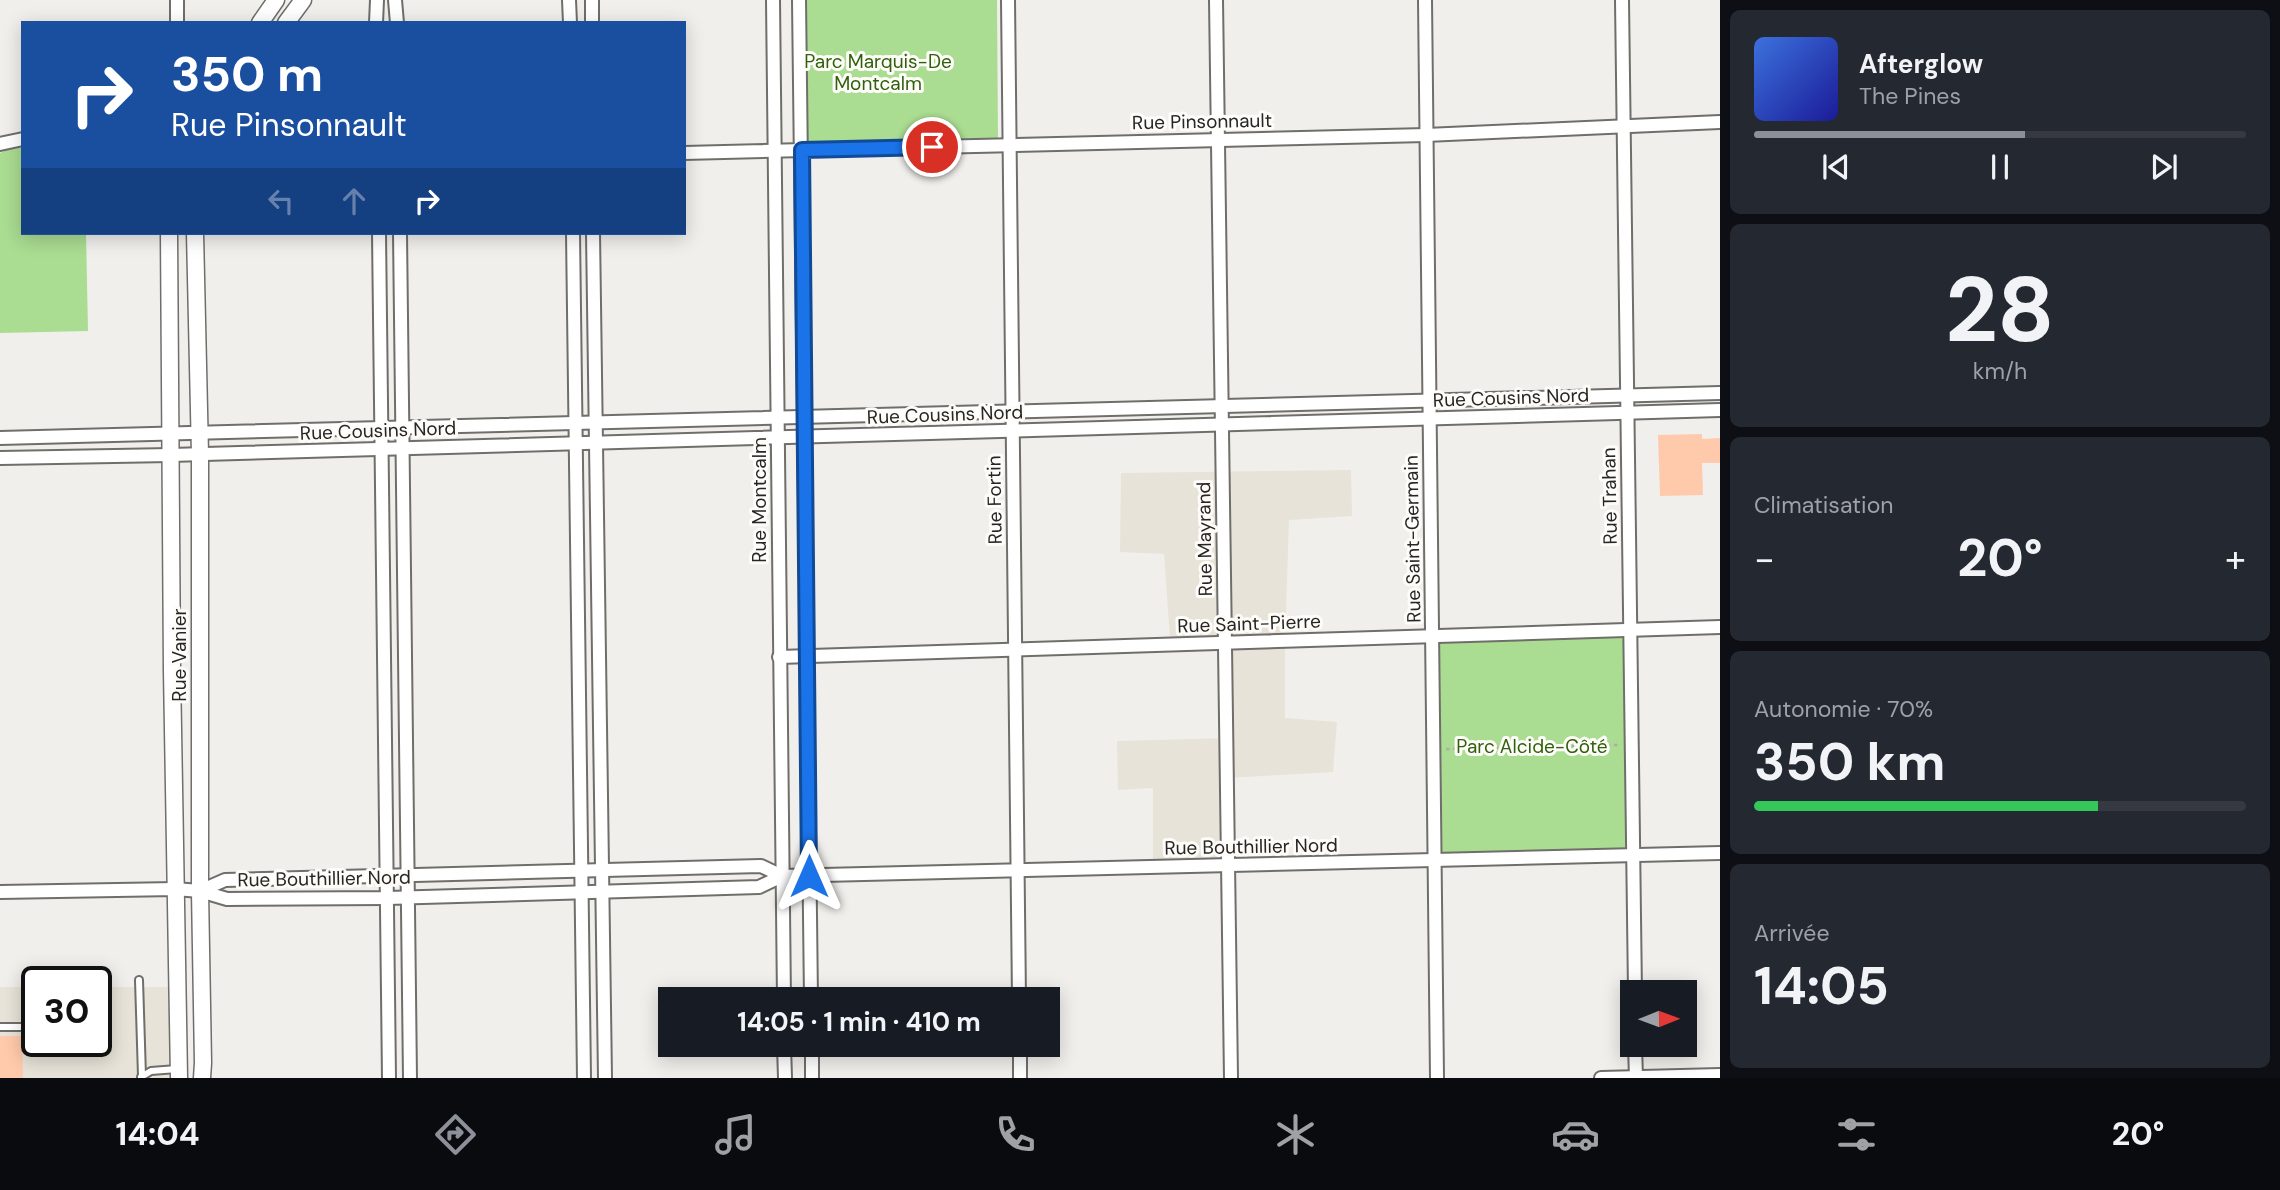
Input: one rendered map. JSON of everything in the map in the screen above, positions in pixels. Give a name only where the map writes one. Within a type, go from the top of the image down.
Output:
[{"type":"street","points":[[177,0],[177,21]]},
{"type":"street","points":[[261,21],[276,0]]},
{"type":"street","points":[[287,21],[303,0]]},
{"type":"street","points":[[376,21],[377,0]]},
{"type":"street","points":[[395,0],[397,21]]},
{"type":"street","points":[[569,0],[570,21]]},
{"type":"street","points":[[592,0],[592,21]]},
{"type":"street","name":"Rue Montcalm","points":[[773,0],[784,987]]},
{"type":"street","points":[[799,0],[811,987]]},
{"type":"street","name":"Rue Fortin","points":[[1008,0],[1019,987]]},
{"type":"street","name":"Rue Mayrand","points":[[1216,0],[1231,1078]]},
{"type":"street","name":"Rue Saint-Germain","points":[[1425,0],[1437,1078]]},
{"type":"street","name":"Rue Trahan","points":[[1622,0],[1635,980]]},
{"type":"street","name":"Rue Pinsonnault","points":[[686,153],[1426,135],[1720,122]]},
{"type":"street","points":[[0,144],[21,139]]},
{"type":"street","name":"Rue Vanier","points":[[169,235],[172,671],[179,1073]]},
{"type":"street","name":"Rue Vanier","points":[[195,235],[200,454],[202,1078]]},
{"type":"street","points":[[379,235],[389,1078]]},
{"type":"street","points":[[400,235],[410,1078]]},
{"type":"street","points":[[573,235],[584,1078]]},
{"type":"street","points":[[593,235],[605,1078]]},
{"type":"street","name":"Rue Cousins Nord","points":[[0,438],[1720,393]]},
{"type":"street","name":"Rue Cousins Nord","points":[[0,458],[403,449],[1720,410]]},
{"type":"street","name":"Rue Saint-Pierre","points":[[779,657],[1720,627]]},
{"type":"street","points":[[578,658],[601,658]]},
{"type":"street","points":[[385,666],[404,666]]},
{"type":"street","points":[[172,671],[200,671]]},
{"type":"street","name":"Rue Bouthillier Nord","points":[[200,891],[225,880],[387,875],[761,866],[782,876],[809,876],[1720,853]]},
{"type":"street","name":"Rue Bouthillier Nord","points":[[200,891],[227,899],[388,898],[759,887],[782,876]]},
{"type":"street","points":[[0,892],[175,889],[200,891]]},
{"type":"street","points":[[785,1057],[785,1078]]},
{"type":"street","points":[[812,1057],[812,1078]]},
{"type":"street","points":[[1020,1057],[1020,1078]]},
{"type":"street","points":[[1635,1057],[1636,1078]]},
{"type":"street","points":[[1601,1078],[1720,1075]]},
{"type":"lane","points":[[139,980],[141,1077],[151,1071],[179,1073]]},
{"type":"lane","points":[[0,1027],[21,1027]]},
{"type":"path","points":[[1433,749],[1632,745]]},
{"type":"shaded area","points":[[1351,470],[1352,516],[1289,520],[1285,718],[1337,722],[1333,772],[1227,778],[1228,865],[1153,867],[1153,788],[1118,790],[1117,741],[1231,738],[1225,643],[1171,652],[1164,554],[1120,552],[1121,473]]},
{"type":"shaded area","points":[[0,987],[21,987],[21,1057],[112,1057],[112,987],[177,987],[179,1078],[0,1078]]},
{"type":"green space","name":"Parc Marquis-De Montcalm","points":[[805,0],[997,0],[998,141],[807,146]]},
{"type":"green space","points":[[21,145],[21,235],[86,235],[88,331],[0,333],[0,153]]},
{"type":"green space","name":"Parc Alcide-Côté","points":[[1630,630],[1633,855],[1435,860],[1432,636]]},
{"type":"building","points":[[1702,434],[1702,439],[1720,438],[1720,463],[1702,463],[1703,495],[1660,496],[1658,435]]},
{"type":"building","points":[[0,1036],[21,1036],[23,1078],[0,1078]]},
{"type":"route","points":[[809,876],[802,150],[932,147]]}]
